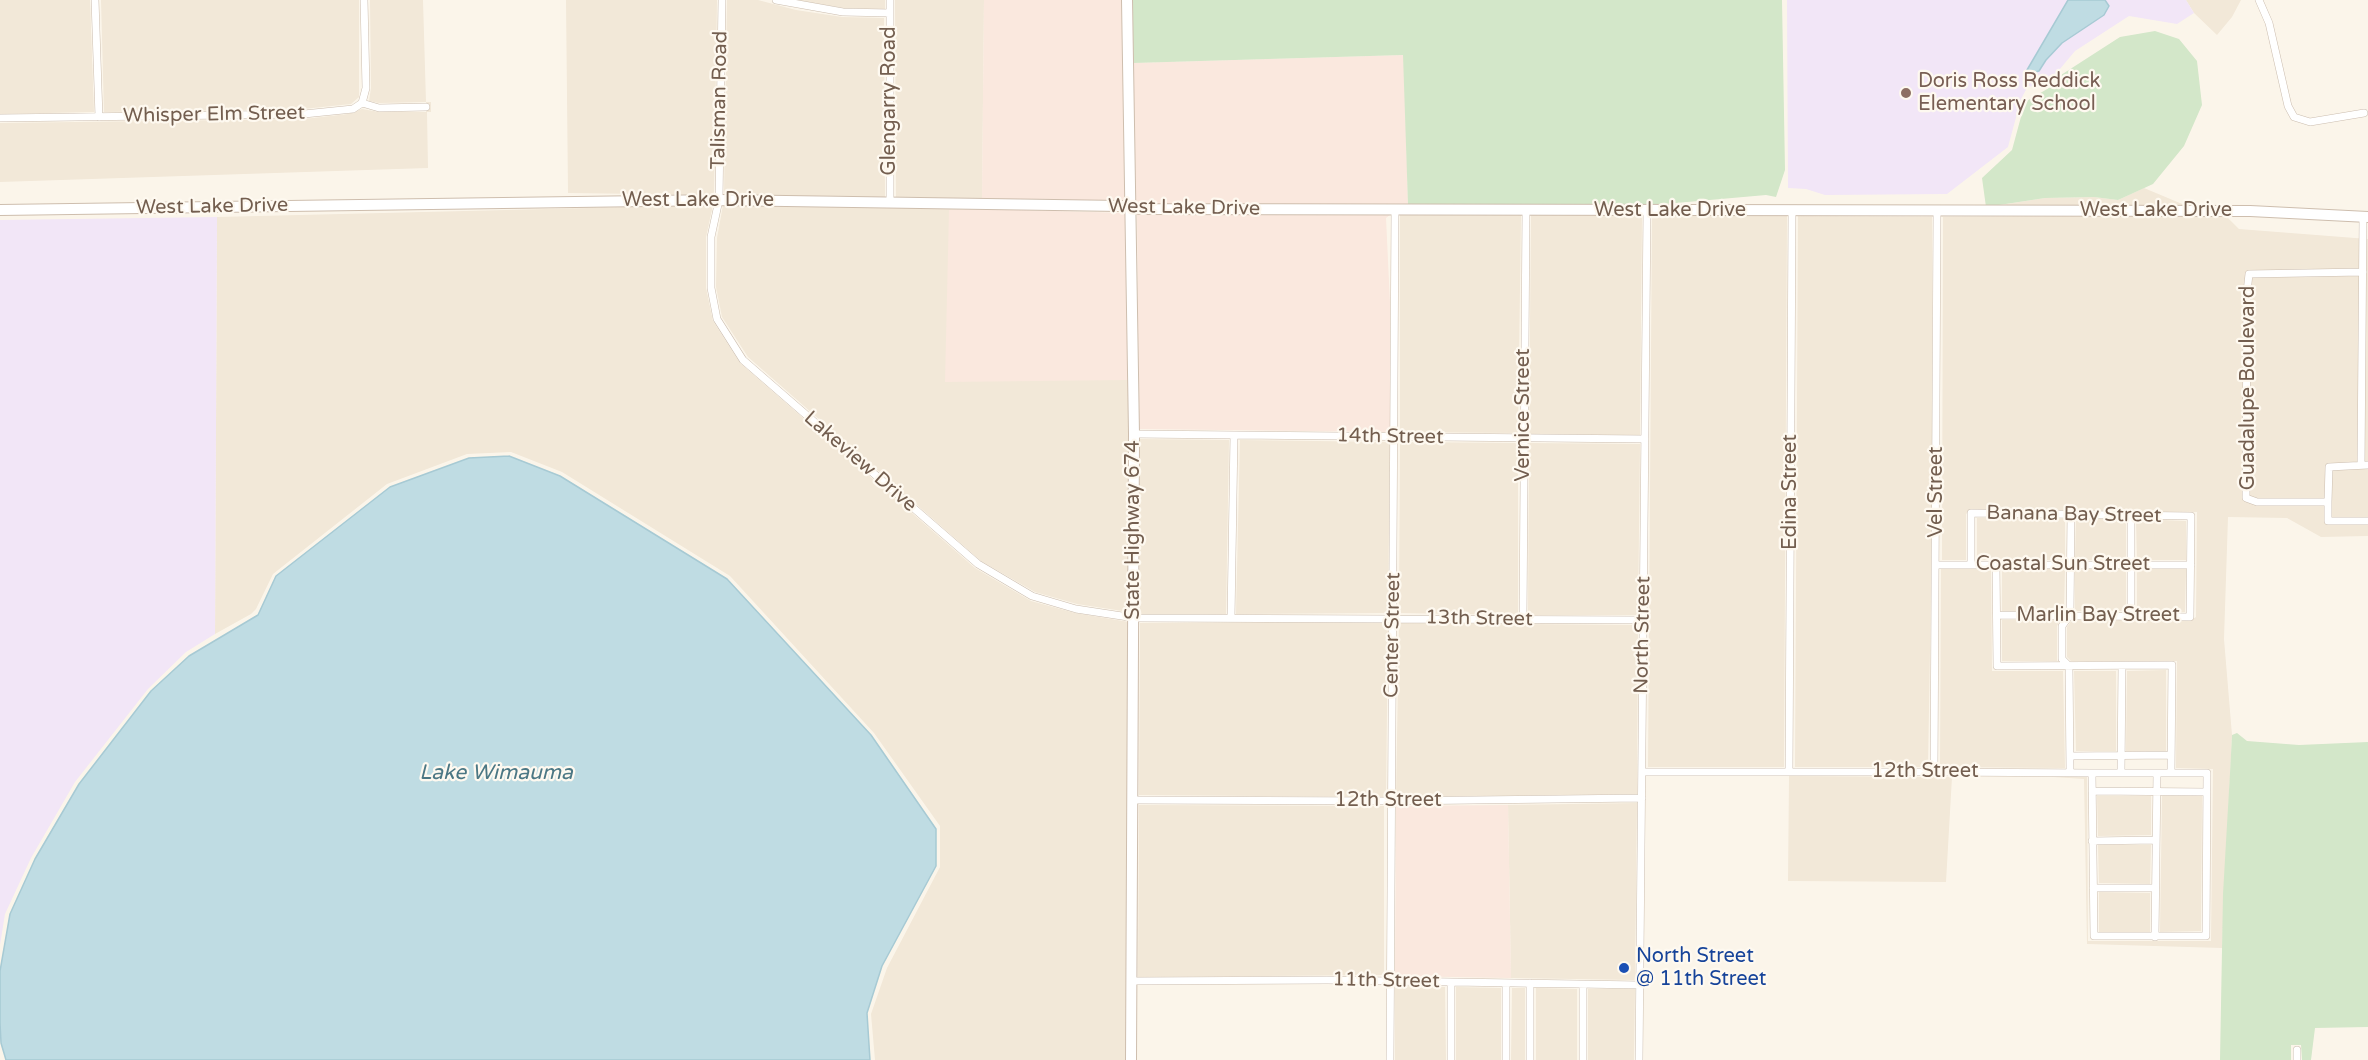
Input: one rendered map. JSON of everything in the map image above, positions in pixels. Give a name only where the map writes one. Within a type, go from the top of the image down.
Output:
[{"type":"street","points":[[95,0],[99,117]]},
{"type":"street","points":[[362,103],[366,88],[364,0]]},
{"type":"street","name":"Talisman Road","points":[[719,200],[722,0]]},
{"type":"street","points":[[776,0],[843,12],[890,13]]},
{"type":"street","name":"Glengarry Road","points":[[890,0],[890,202]]},
{"type":"street","name":"State Highway 674","points":[[1127,0],[1135,618],[1131,1060]]},
{"type":"street","points":[[2262,1],[2288,106],[2294,117],[2310,122],[2364,113]]},
{"type":"street","name":"Whisper Elm Street","points":[[0,118],[304,114],[353,109],[362,103],[378,108],[426,107]]},
{"type":"street","name":"West Lake Drive","points":[[0,210],[719,200],[1131,208],[1395,210],[2250,211],[2366,217]]},
{"type":"street","name":"Lakeview Drive","points":[[719,200],[711,237],[711,288],[717,319],[743,360],[978,564],[1032,596],[1076,609],[1135,618]]},
{"type":"street","name":"Center Street","points":[[1390,1060],[1395,210]]},
{"type":"street","name":"Vernice Street","points":[[1523,619],[1526,210]]},
{"type":"street","name":"North Street","points":[[1640,1060],[1647,210]]},
{"type":"street","name":"Edina Street","points":[[1790,772],[1792,212]]},
{"type":"street","name":"Vel Street","points":[[1934,772],[1937,212]]},
{"type":"street","points":[[2366,217],[2363,272],[2365,290],[2365,465],[2329,467],[2328,521],[2368,520]]},
{"type":"street","name":"Guadalupe Boulevard","points":[[2328,502],[2257,502],[2246,498],[2249,274],[2363,272]]},
{"type":"street","name":"14th Street","points":[[1134,434],[1645,439]]},
{"type":"street","points":[[1231,618],[1234,435]]},
{"type":"street","name":"Banana Bay Street","points":[[1971,565],[1971,513],[2192,516],[2191,565]]},
{"type":"street","points":[[2070,772],[2069,666],[2062,659],[2062,626],[2070,615],[2071,514]]},
{"type":"street","points":[[2131,514],[2132,616]]},
{"type":"street","name":"Coastal Sun Street","points":[[1936,564],[2191,565]]},
{"type":"street","points":[[1996,565],[1997,666],[2172,665],[2170,773]]},
{"type":"street","name":"Marlin Bay Street","points":[[1997,615],[2190,617],[2191,565]]},
{"type":"street","name":"13th Street","points":[[1135,618],[1644,620]]},
{"type":"street","points":[[2121,773],[2122,666]]},
{"type":"street","points":[[2071,756],[2171,755]]},
{"type":"street","name":"12th Street","points":[[1642,772],[2207,773],[2207,792]]},
{"type":"street","points":[[2092,772],[2092,791],[2092,841],[2094,936],[2206,936],[2207,792],[2092,791]]},
{"type":"street","points":[[2155,937],[2157,773]]},
{"type":"street","name":"12th Street","points":[[1133,800],[1391,801],[1642,798]]},
{"type":"street","points":[[2092,841],[2156,840]]},
{"type":"street","points":[[2093,888],[2155,888]]},
{"type":"street","name":"11th Street","points":[[1133,981],[1390,980],[1640,985]]},
{"type":"street","points":[[1451,982],[1451,1060]]},
{"type":"street","points":[[1506,983],[1506,1060]]},
{"type":"street","points":[[1530,983],[1530,1060]]},
{"type":"street","points":[[1583,984],[1583,1060]]},
{"type":"street","points":[[2297,1050],[2297,1060]]},
{"type":"shaded area","points":[[0,0],[90,0],[94,112],[0,114]]},
{"type":"shaded area","points":[[101,0],[359,0],[359,97],[351,104],[303,109],[104,112]]},
{"type":"shaded area","points":[[370,0],[423,0],[426,102],[379,103],[369,101],[371,88]]},
{"type":"shaded area","points":[[566,0],[717,0],[714,195],[568,193]]},
{"type":"shaded area","points":[[727,0],[758,0],[796,10],[842,17],[884,18],[885,198],[724,195]]},
{"type":"shaded area","points":[[795,0],[885,0],[885,9],[844,8]]},
{"type":"shaded area","points":[[895,0],[984,0],[982,199],[896,198]]},
{"type":"shaded area","points":[[984,0],[1122,0],[1126,203],[982,199]]},
{"type":"shaded area","name":"Doris Ross Reddick Elementary School","points":[[1787,0],[2186,0],[2194,13],[2177,24],[2129,16],[2075,51],[2044,88],[2028,86],[2021,99],[2008,147],[1947,194],[1825,195],[1806,189],[1788,188]]},
{"type":"shaded area","points":[[2186,0],[2241,0],[2232,17],[2217,35],[2194,13]]},
{"type":"shaded area","points":[[1404,55],[1408,205],[1136,204],[1133,63]]},
{"type":"shaded area","points":[[426,102],[431,102],[431,112],[427,112],[428,168],[0,182],[0,123],[304,119],[348,114],[362,109],[379,112],[426,112]]},
{"type":"shaded area","points":[[2144,188],[2187,206],[1987,207],[2045,198],[2094,197],[2118,200]]},
{"type":"shaded area","points":[[713,205],[706,237],[706,288],[713,321],[740,363],[975,568],[1031,601],[1075,613],[1129,622],[1126,1060],[875,1060],[871,1014],[887,968],[940,867],[940,826],[874,733],[730,576],[562,472],[511,452],[467,454],[387,484],[273,574],[256,609],[251,614],[215,634],[217,217]]},
{"type":"shaded area","points":[[723,205],[982,209],[949,210],[1128,380],[1129,612],[1077,604],[1035,592],[981,561],[748,357],[722,317],[716,287],[717,238]]},
{"type":"shaded area","points":[[949,210],[1126,213],[1128,380],[945,382]]},
{"type":"shaded area","points":[[1137,214],[1390,215],[1386,218],[1390,303],[1390,432],[1139,429]]},
{"type":"shaded area","points":[[1400,215],[1521,215],[1518,433],[1400,432]]},
{"type":"shaded area","points":[[1531,215],[1642,215],[1640,435],[1529,434]]},
{"type":"shaded area","points":[[1652,215],[1787,216],[1784,767],[1648,767]]},
{"type":"shaded area","points":[[1798,216],[1932,217],[1932,531],[1928,767],[1795,767]]},
{"type":"shaded area","points":[[2226,216],[2239,229],[2368,239],[2368,536],[2321,537],[2287,518],[2228,517],[2224,639],[2232,735],[2222,948],[2087,944],[2084,779],[2053,777],[2087,777],[2088,941],[2211,941],[2213,769],[2176,768],[2177,661],[2071,661],[2067,657],[2067,627],[2072,620],[2190,621],[2196,617],[2197,512],[1972,509],[1966,514],[1966,560],[1942,560],[1943,217]]},
{"type":"shaded area","points":[[217,217],[215,634],[186,652],[148,689],[75,782],[31,858],[5,914],[0,945],[0,220]]},
{"type":"shaded area","points":[[1139,439],[1229,440],[1226,614],[1140,614]]},
{"type":"shaded area","points":[[1240,440],[1390,442],[1388,613],[1236,614]]},
{"type":"shaded area","points":[[1400,442],[1518,443],[1518,615],[1399,613]]},
{"type":"shaded area","points":[[1529,443],[1640,444],[1638,615],[1528,615]]},
{"type":"shaded area","points":[[1977,518],[2065,519],[2065,560],[1977,560]]},
{"type":"shaded area","points":[[2076,519],[2126,519],[2126,560],[2075,560]]},
{"type":"shaded area","points":[[2136,519],[2186,521],[2186,560],[2137,560]]},
{"type":"shaded area","points":[[1941,569],[1991,569],[1992,671],[2063,671],[2065,768],[1940,767]]},
{"type":"shaded area","points":[[2002,569],[2065,569],[2064,611],[2002,611]]},
{"type":"shaded area","points":[[2075,569],[2126,569],[2126,611],[2075,611]]},
{"type":"shaded area","points":[[2137,569],[2186,569],[2185,612],[2137,612]]},
{"type":"shaded area","points":[[2002,620],[2060,620],[2057,626],[2057,661],[2002,661]]},
{"type":"shaded area","points":[[1388,622],[1386,797],[1139,795],[1140,623]]},
{"type":"shaded area","points":[[1399,623],[1638,625],[1637,794],[1396,797]]},
{"type":"shaded area","points":[[2166,670],[2166,751],[2126,751],[2127,671]]},
{"type":"shaded area","points":[[2074,671],[2116,671],[2116,751],[2076,751]]},
{"type":"shaded area","points":[[1789,776],[1952,777],[1946,882],[1788,881]]},
{"type":"shaded area","points":[[2097,796],[2151,796],[2151,835],[2098,836]]},
{"type":"shaded area","points":[[2162,796],[2202,796],[2201,931],[2160,932]]},
{"type":"shaded area","points":[[1637,803],[1635,980],[1511,978],[1508,805]]},
{"type":"shaded area","points":[[1139,805],[1384,806],[1384,975],[1138,977]]},
{"type":"shaded area","points":[[1508,805],[1511,978],[1395,976],[1396,806]]},
{"type":"shaded area","points":[[2098,845],[2151,845],[2150,884],[2099,883]]},
{"type":"shaded area","points":[[2099,892],[2150,893],[2150,932],[2099,932]]},
{"type":"shaded area","points":[[1395,985],[1445,987],[1446,1060],[1395,1060]]},
{"type":"shaded area","points":[[1456,987],[1501,988],[1501,1060],[1456,1060]]},
{"type":"shaded area","points":[[1512,988],[1525,988],[1525,1060],[1511,1060]]},
{"type":"shaded area","points":[[1536,988],[1577,989],[1577,1060],[1536,1060]]},
{"type":"shaded area","points":[[1588,989],[1635,989],[1634,1060],[1588,1060]]},
{"type":"green space","points":[[1132,0],[1782,0],[1785,170],[1776,197],[1766,195],[1642,206],[1408,205],[1403,55],[1133,63]]},
{"type":"green space","points":[[2155,31],[2179,39],[2197,61],[2202,105],[2184,146],[2153,184],[2118,200],[2094,197],[2045,198],[1986,207],[1982,178],[2012,150],[2025,102],[2054,85],[2061,75],[2120,37]]},
{"type":"green space","points":[[2237,733],[2247,741],[2299,745],[2368,742],[2368,1027],[2315,1028],[2311,1060],[2302,1060],[2301,1045],[2291,1045],[2291,1060],[2220,1060],[2223,894],[2232,735]]},
{"type":"water","points":[[2068,0],[2105,0],[2109,6],[2104,15],[2062,43],[2039,71],[2032,73],[2027,70]]},
{"type":"water","name":"Lake Wimauma","points":[[509,456],[560,476],[727,579],[871,735],[936,829],[936,866],[882,966],[867,1013],[870,1060],[6,1060],[1,1043],[0,971],[10,914],[35,859],[79,784],[151,691],[189,656],[258,615],[276,576],[390,487],[469,458]]},
{"type":"place","name":"Doris Ross Reddick Elementary School","points":[[1906,93]]},
{"type":"place","name":"North Street @ 11th Street","points":[[1624,968]]}]
